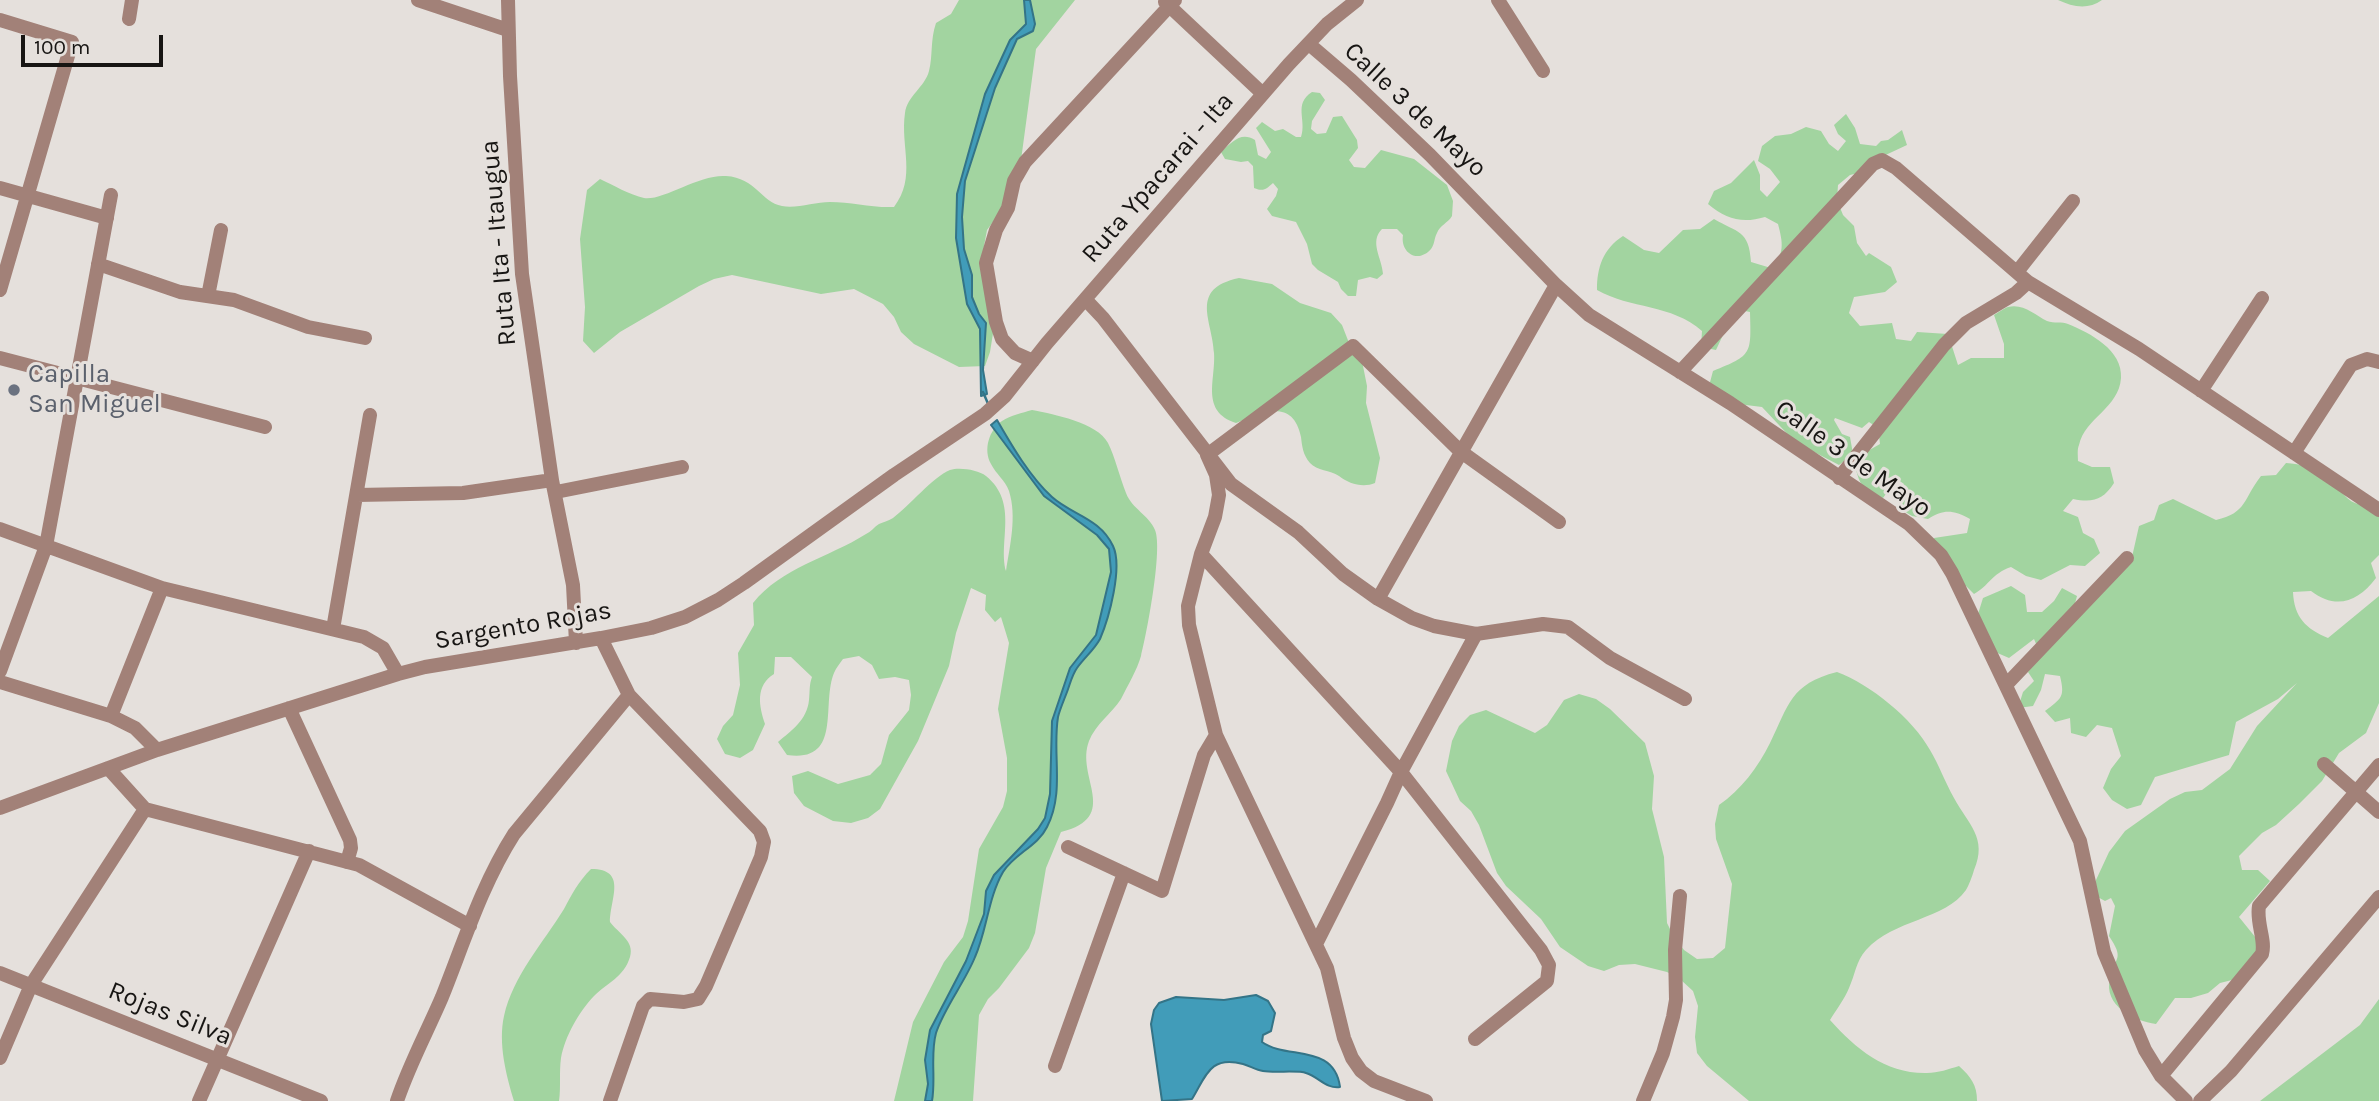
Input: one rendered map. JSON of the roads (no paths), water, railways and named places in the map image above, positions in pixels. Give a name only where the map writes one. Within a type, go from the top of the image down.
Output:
[{"type":"street","points":[[129,19],[132,0]]},
{"type":"street","points":[[418,0],[508,30]]},
{"type":"street","name":"Ruta Ita - Itaugua","points":[[508,0],[523,274],[554,486],[573,585],[576,643]]},
{"type":"street","name":"Ruta Ypacarai - Ita","points":[[1004,396],[1263,94],[1327,24],[1357,0]]},
{"type":"street","points":[[1498,0],[1543,71]]},
{"type":"street","points":[[1033,361],[1016,353],[1002,339],[996,322],[986,263],[996,230],[1009,208],[1014,181],[1024,162],[1169,2],[1263,94]]},
{"type":"street","points":[[0,20],[72,42],[0,290]]},
{"type":"street","name":"Calle 3 de Mayo","points":[[1309,44],[1430,155],[1556,285],[1589,315],[1909,524],[1941,555],[2080,841],[2104,952],[2145,1050],[2161,1076],[2186,1101]]},
{"type":"street","points":[[1680,372],[1873,164],[1882,160],[1896,168],[2028,282],[2139,349],[2379,510]]},
{"type":"street","points":[[0,188],[107,218]]},
{"type":"street","points":[[0,671],[47,546],[111,195]]},
{"type":"street","points":[[2017,272],[2073,201]]},
{"type":"street","points":[[208,296],[221,230]]},
{"type":"street","points":[[98,264],[180,292],[234,300],[308,327],[365,338]]},
{"type":"street","points":[[1839,478],[1944,345],[1966,323],[2016,293],[2028,282]]},
{"type":"street","points":[[1378,598],[1556,285]]},
{"type":"street","points":[[2201,391],[2262,298]]},
{"type":"street","points":[[1086,300],[1103,318],[1231,484],[1298,532],[1343,574],[1378,598],[1412,618],[1434,626],[1476,634],[1543,624],[1568,627],[1610,658],[1685,699]]},
{"type":"street","points":[[1207,455],[1353,346],[1460,451],[1559,522]]},
{"type":"street","points":[[0,358],[265,427]]},
{"type":"street","points":[[2294,453],[2351,365],[2367,359],[2379,362]]},
{"type":"street","name":"Sargento Rojas","points":[[0,808],[157,750],[398,674],[425,667],[576,643],[685,617],[718,600],[985,414],[1004,396]]},
{"type":"street","points":[[333,629],[370,415]]},
{"type":"street","points":[[1207,455],[1216,475],[1219,495],[1188,606],[1189,625],[1216,735],[1327,968],[1345,1038],[1357,1064],[1374,1081],[1426,1101]]},
{"type":"street","points":[[357,495],[463,493],[554,486],[682,467]]},
{"type":"street","points":[[0,529],[162,588],[364,638],[383,648],[398,674]]},
{"type":"street","points":[[1201,554],[1401,772],[1541,950],[1549,965],[1546,981],[1475,1039]]},
{"type":"street","points":[[2006,685],[2127,558]]},
{"type":"street","points":[[111,716],[162,588]]},
{"type":"street","points":[[1316,944],[1401,772],[1476,634]]},
{"type":"street","points":[[601,638],[629,695],[760,831],[764,842],[761,857],[706,986],[698,999],[684,1002],[650,999],[643,1006],[610,1101]]},
{"type":"street","points":[[0,682],[111,716],[135,728],[157,750]]},
{"type":"street","points":[[397,1101],[498,859],[514,834],[629,695]]},
{"type":"street","points":[[289,708],[350,840],[347,862]]},
{"type":"street","points":[[1068,847],[1162,891],[1204,755],[1216,735]]},
{"type":"street","points":[[2324,764],[2379,812]]},
{"type":"street","points":[[2161,1076],[2262,954],[2264,947],[2257,917],[2259,906],[2379,765]]},
{"type":"street","points":[[108,768],[145,808],[347,862],[378,874],[470,926]]},
{"type":"street","points":[[0,1058],[31,985],[145,808]]},
{"type":"street","points":[[199,1101],[309,851]]},
{"type":"street","points":[[1055,1066],[1124,873]]},
{"type":"street","points":[[1643,1101],[1663,1053],[1673,1017],[1680,896]]},
{"type":"street","points":[[2200,1101],[2231,1071],[2379,897]]},
{"type":"street","name":"Rojas Silva","points":[[0,973],[321,1101]]},
{"type":"water","points":[[1024,0],[1030,0],[1035,24],[1033,31],[1017,39],[995,88],[965,181],[962,217],[964,249],[972,275],[972,297],[986,323],[983,370],[987,394],[981,396],[980,329],[967,304],[956,238],[957,194],[985,94],[1010,40],[1026,24]]},
{"type":"water","points":[[997,420],[1022,461],[1044,489],[1060,503],[1101,529],[1107,537],[1116,555],[1116,579],[1111,606],[1100,639],[1075,671],[1058,717],[1057,787],[1052,814],[1043,834],[1013,860],[998,882],[975,957],[936,1033],[932,1101],[925,1101],[928,1084],[925,1060],[930,1030],[966,961],[984,914],[986,891],[994,875],[1038,829],[1045,818],[1050,794],[1052,721],[1070,668],[1096,635],[1111,572],[1109,549],[1097,535],[1044,496],[991,425]]},
{"type":"water","points":[[1256,995],[1268,1001],[1275,1013],[1271,1031],[1263,1035],[1262,1042],[1272,1047],[1319,1058],[1329,1064],[1336,1073],[1340,1087],[1327,1085],[1303,1072],[1263,1071],[1243,1064],[1223,1062],[1210,1070],[1192,1099],[1162,1101],[1151,1024],[1154,1010],[1159,1003],[1176,997],[1224,1000]]},
{"type":"waterway","points":[[983,392],[989,406]]},
{"type":"place","name":"Capilla San Miguel","points":[[14,390]]}]
